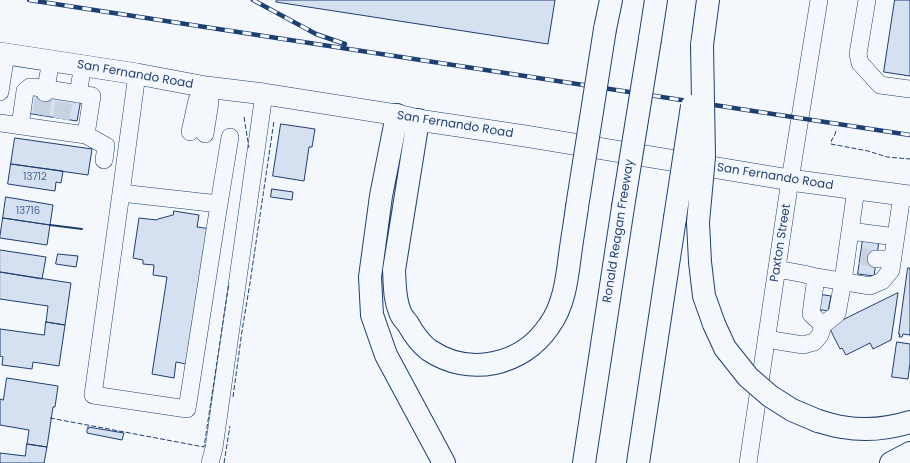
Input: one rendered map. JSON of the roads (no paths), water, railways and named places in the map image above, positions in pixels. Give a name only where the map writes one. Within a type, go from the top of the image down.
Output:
[{"type":"highway","points":[[418,120],[394,270],[395,292],[400,312],[413,333],[428,349],[451,361],[474,365],[498,362],[517,356],[534,344],[549,326],[560,306],[567,279],[577,206],[611,0]]},
{"type":"highway","name":"Ronald Reagan Freeway","points":[[584,463],[656,0]]},
{"type":"highway","points":[[638,463],[708,0]]},
{"type":"highway","points":[[702,45],[704,157],[698,222],[700,262],[704,296],[714,324],[725,348],[748,377],[770,396],[792,410],[818,421],[842,427],[872,430],[910,422]]},
{"type":"highway","points":[[397,116],[381,196],[370,277],[372,315],[386,355],[444,463]]},
{"type":"highway","points":[[891,463],[910,453]]},
{"type":"main road","name":"San Fernando Road","points":[[3,53],[137,74],[206,91],[264,94],[790,180],[906,196]]},
{"type":"street","name":"Paxton Street","points":[[748,463],[790,180],[820,0]]},
{"type":"street","points":[[867,0],[858,54],[860,63],[880,85],[910,89]]},
{"type":"street","points":[[0,92],[3,53]]},
{"type":"street","points":[[45,91],[51,60]]},
{"type":"street","points":[[70,94],[83,65]]},
{"type":"street","points":[[137,74],[93,395],[187,409],[230,136]]},
{"type":"street","points":[[20,126],[26,91],[30,87],[35,87],[45,91],[92,96],[86,135]]},
{"type":"street","points":[[197,133],[210,102],[206,91]]},
{"type":"street","points":[[210,463],[214,448],[264,94]]},
{"type":"street","points":[[0,123],[20,126],[40,122],[60,125],[86,135],[106,146],[104,160]]},
{"type":"street","points":[[777,269],[870,286],[882,281],[891,270],[869,257],[850,232],[856,189]]},
{"type":"street","points":[[121,193],[219,204]]},
{"type":"street","points":[[766,339],[803,345],[814,342],[820,335],[823,325],[837,314],[843,281],[869,257],[896,237],[906,196]]},
{"type":"street","points":[[850,232],[896,237]]},
{"type":"street","points":[[816,277],[811,314],[823,325]]},
{"type":"tunnel","points":[[41,115],[45,93]]},
{"type":"tunnel","points":[[61,119],[65,96]]},
{"type":"tunnel","points":[[861,256],[876,259]]},
{"type":"railway","points":[[29,0],[910,135]]},
{"type":"railway","points":[[253,0],[316,34],[345,44]]}]
